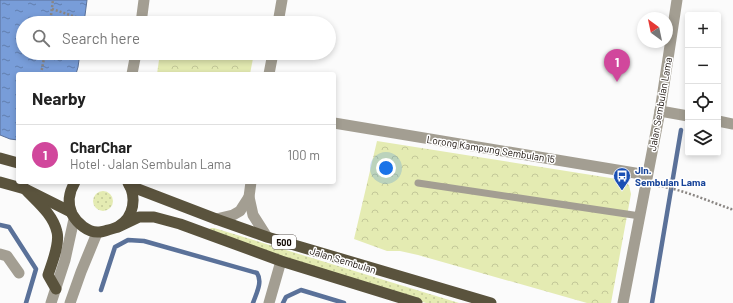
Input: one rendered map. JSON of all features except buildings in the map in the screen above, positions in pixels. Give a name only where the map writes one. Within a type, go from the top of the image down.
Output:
[{"type":"main road","points":[[0,158],[16,162]]},
{"type":"main road","points":[[0,182],[25,189],[73,215]]},
{"type":"main road","points":[[74,184],[69,198],[69,205],[73,215],[80,225],[97,233]]},
{"type":"main road","name":"Jalan Sembulan","points":[[129,184],[216,219],[267,237],[491,303]]},
{"type":"main road","name":"500","points":[[97,233],[118,227],[124,222],[132,210],[133,198],[129,184]]},
{"type":"main road","points":[[25,189],[45,210],[52,220],[57,232],[55,255],[48,275],[56,289]]},
{"type":"main road","name":"Jalan Sembulan","points":[[118,227],[139,217],[154,217],[180,224],[280,261],[417,303]]},
{"type":"street","points":[[142,16],[144,0]]},
{"type":"street","points":[[279,16],[282,0]]},
{"type":"street","name":"Jalan Sembulan Lama","points":[[623,303],[660,111],[677,0]]},
{"type":"street","points":[[132,72],[135,60]]},
{"type":"street","points":[[269,72],[272,60]]},
{"type":"street","points":[[660,111],[685,115]]},
{"type":"street","points":[[721,122],[733,124]]},
{"type":"street","name":"Lorong Kampung Sembulan 15","points":[[336,123],[647,175]]},
{"type":"street","points":[[216,219],[233,215],[240,210],[249,197],[252,184]]},
{"type":"street","points":[[249,197],[253,215],[267,237]]},
{"type":"street","points":[[51,303],[64,260],[73,215]]},
{"type":"street","points":[[70,303],[97,233]]},
{"type":"street","points":[[0,254],[7,256],[19,273]]},
{"type":"street","points":[[269,303],[280,261]]},
{"type":"lane","points":[[418,183],[640,216]]},
{"type":"path","points":[[51,16],[53,0]]},
{"type":"path","points":[[52,9],[73,16]]},
{"type":"path","points":[[41,72],[44,60]]},
{"type":"path","points":[[658,186],[678,190],[733,211]]},
{"type":"green space","points":[[159,60],[253,60],[250,72],[157,72]]},
{"type":"green space","points":[[377,141],[623,180],[629,185],[631,194],[611,303],[587,303],[418,255],[400,251],[387,251],[354,239]]},
{"type":"green space","points":[[103,191],[110,194],[113,201],[110,208],[103,211],[96,208],[93,201],[96,194]]},
{"type":"green space","points":[[211,228],[459,303],[426,303],[211,236],[209,229]]},
{"type":"water","points":[[0,0],[87,0],[85,16],[16,16],[16,60],[79,60],[77,72],[16,72],[16,140],[0,135]]},
{"type":"waterway","points":[[652,303],[681,130]]},
{"type":"waterway","points":[[0,225],[9,227],[36,269],[26,303]]},
{"type":"waterway","points":[[101,290],[115,247],[128,240],[144,241],[257,273],[259,277],[259,284],[253,303]]},
{"type":"waterway","points":[[283,303],[286,297],[301,290],[344,303]]},
{"type":"place","name":"CharChar","points":[[617,82]]},
{"type":"place","name":"Jln. Sembulan Lama","points":[[622,191]]}]
